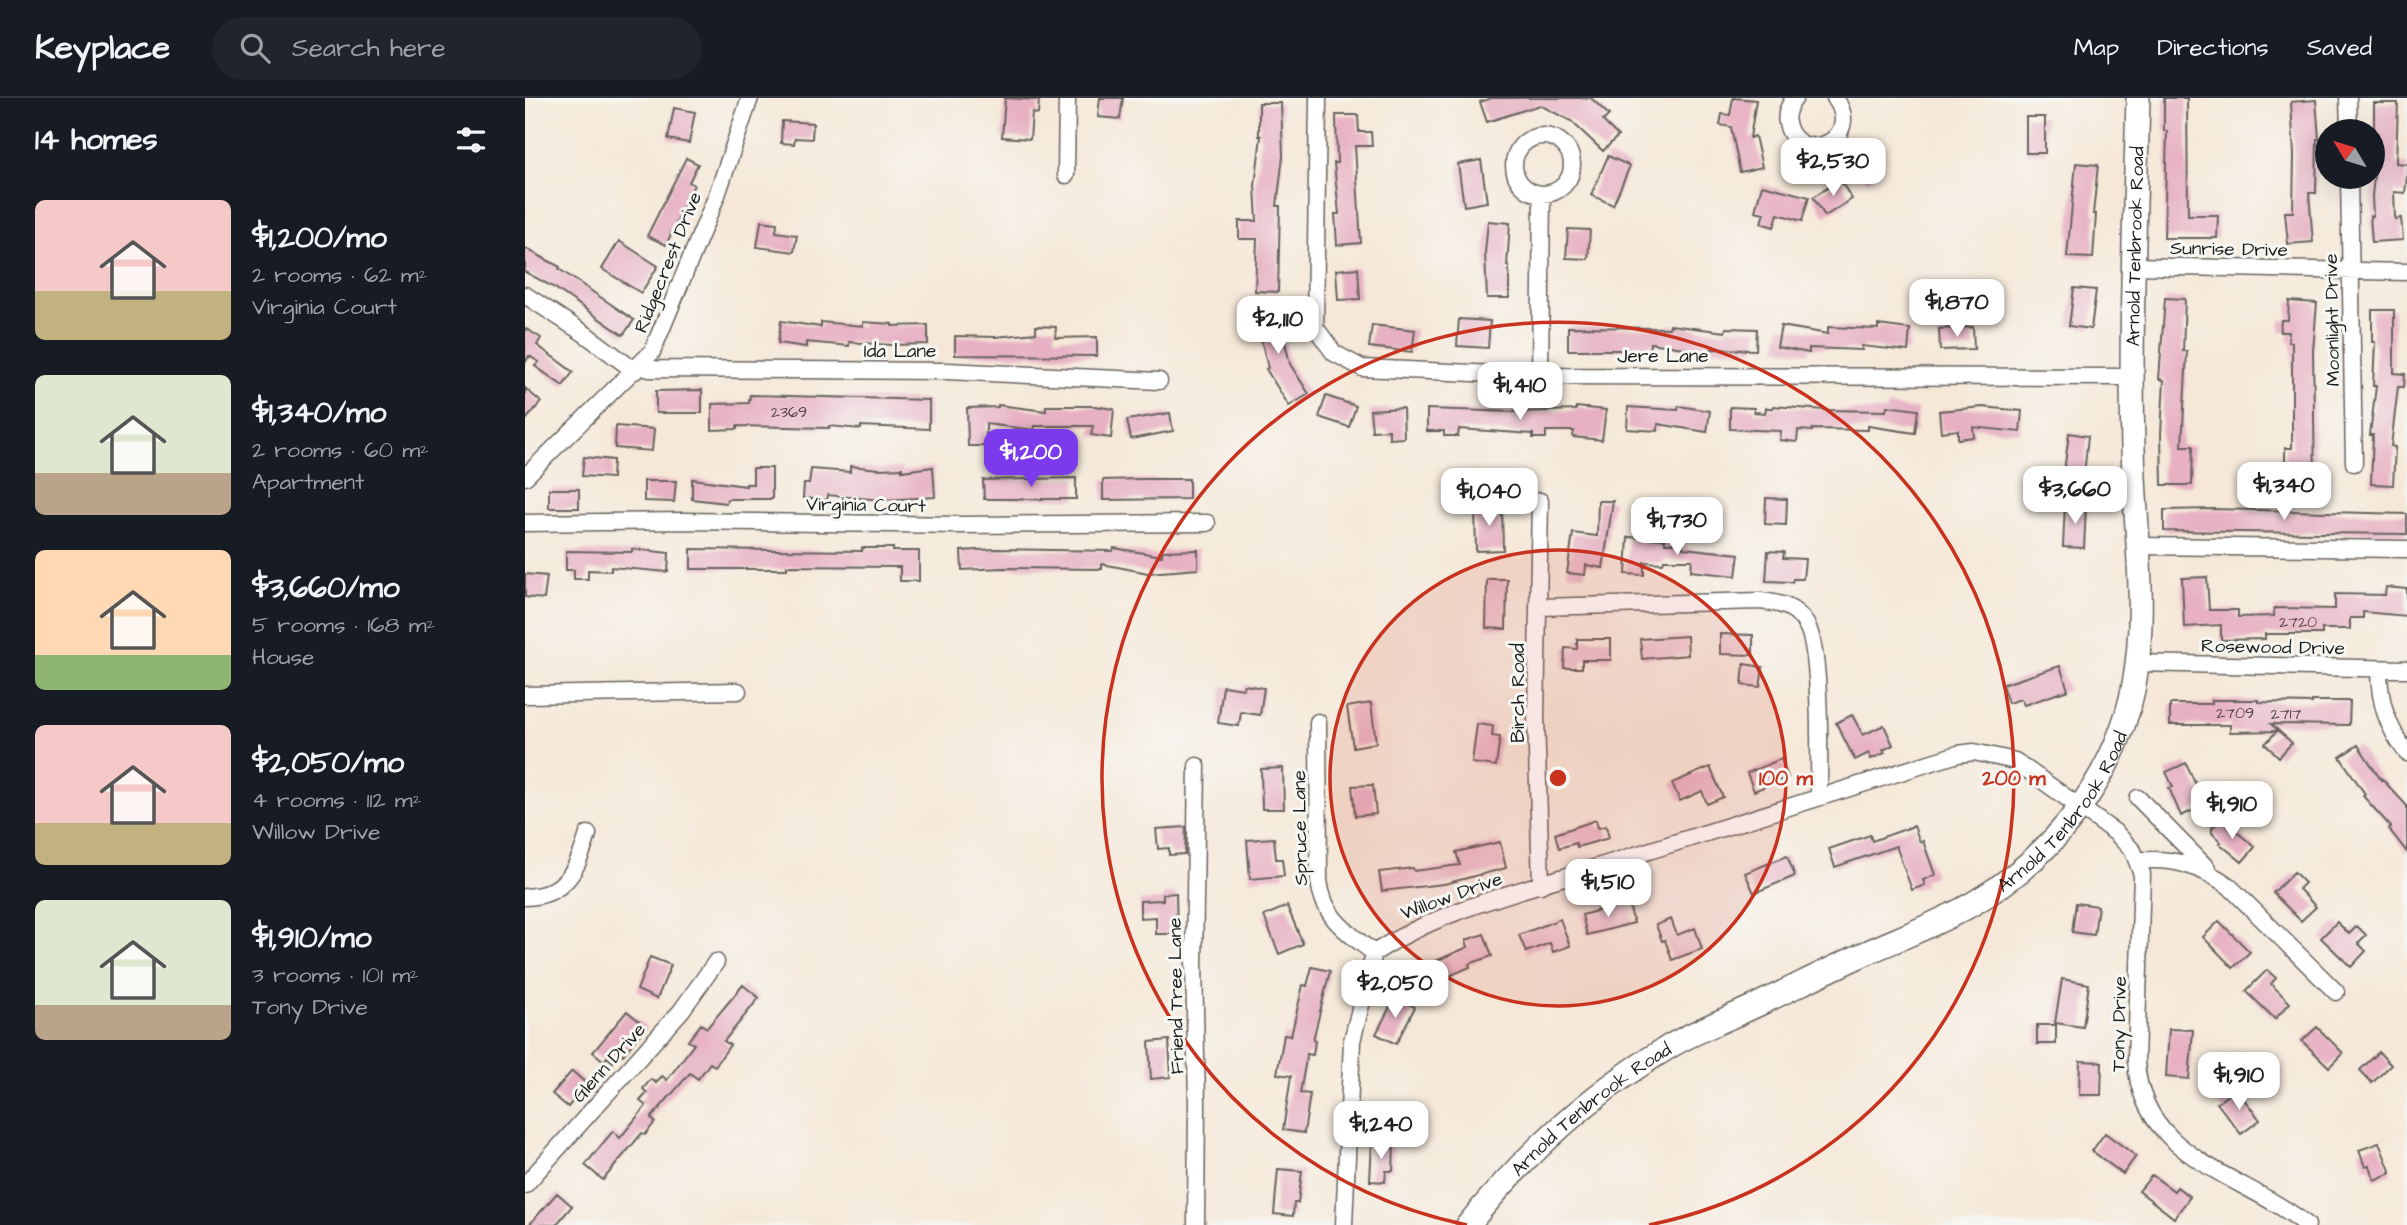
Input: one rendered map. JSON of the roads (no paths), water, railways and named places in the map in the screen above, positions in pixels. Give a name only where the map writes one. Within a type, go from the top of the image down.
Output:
[{"type":"street","name":"Ridgecrest Drive","points":[[525,477],[652,352],[717,195],[750,98]]},
{"type":"street","points":[[1066,175],[1067,98]]},
{"type":"street","name":"Jere Lane","points":[[1318,98],[1315,327],[1333,353],[1362,368],[1540,376],[2132,377]]},
{"type":"street","points":[[1795,98],[1788,109],[1788,127],[1799,142],[1817,147],[1826,145],[1840,132],[1843,114],[1835,98]]},
{"type":"street","name":"Arnold Tenbrook Road","points":[[1468,1225],[1506,1180],[1562,1125],[1636,1068],[1717,1021],[1972,905],[2032,863],[2081,807],[2113,750],[2132,694],[2140,626],[2132,377],[2138,98]]},
{"type":"street","points":[[2348,98],[2349,119]]},
{"type":"street","name":"Moonlight Drive","points":[[2349,189],[2354,463]]},
{"type":"street","points":[[1540,376],[1542,194]]},
{"type":"street","name":"Sunrise Drive","points":[[2134,266],[2407,272]]},
{"type":"street","points":[[525,295],[638,368]]},
{"type":"street","name":"Ida Lane","points":[[638,368],[947,371],[1159,381]]},
{"type":"street","name":"Birch Road","points":[[1540,501],[1536,717],[1541,885]]},
{"type":"street","name":"Virginia Court","points":[[525,523],[1207,523]]},
{"type":"street","points":[[2137,546],[2407,549]]},
{"type":"street","points":[[1539,607],[1760,601],[1792,608],[1807,625],[1814,647],[1819,796]]},
{"type":"street","name":"Rosewood Drive","points":[[2137,663],[2407,669]]},
{"type":"street","points":[[2379,669],[2379,686],[2387,721],[2407,753]]},
{"type":"street","points":[[525,695],[738,691]]},
{"type":"street","name":"Spruce Lane","points":[[1318,722],[1319,881],[1322,902],[1331,916],[1374,953]]},
{"type":"street","name":"Willow Drive","points":[[1374,953],[1415,929],[1460,911],[1958,754],[1974,752],[2015,761],[2081,807]]},
{"type":"street","name":"Friend Tree Lane","points":[[1196,766],[1196,1225]]},
{"type":"street","points":[[2138,798],[2336,992]]},
{"type":"street","points":[[2081,807],[2126,843],[2139,861],[2176,861],[2196,866],[2214,875]]},
{"type":"street","points":[[525,897],[550,891],[569,880],[581,860],[588,834]]},
{"type":"street","name":"Tony Drive","points":[[2139,861],[2142,889],[2136,1060],[2143,1100],[2162,1130],[2195,1158],[2307,1225]]},
{"type":"street","points":[[1344,1225],[1352,1041],[1374,953]]},
{"type":"street","name":"Glenn Drive","points":[[525,1185],[674,1019],[716,962]]}]
